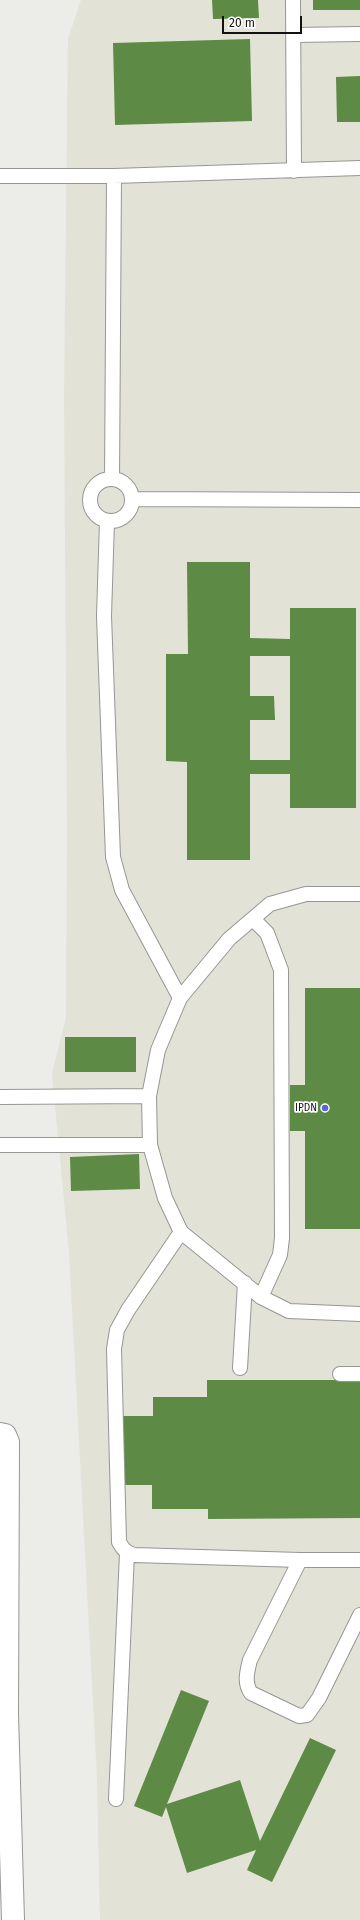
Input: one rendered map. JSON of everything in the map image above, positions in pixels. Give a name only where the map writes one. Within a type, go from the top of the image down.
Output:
[{"type":"street","points":[[0,1434],[5,1435],[8,1442],[7,1714],[13,1920]]},
{"type":"lane","points":[[293,0],[294,171]]},
{"type":"lane","points":[[294,35],[360,34]]},
{"type":"lane","points":[[0,176],[114,176],[360,168]]},
{"type":"lane","points":[[112,479],[114,176]]},
{"type":"lane","points":[[112,479],[118,480],[128,488],[132,499],[131,506],[125,516],[113,522],[96,516],[92,510],[90,498],[91,492],[100,482],[112,479]]},
{"type":"lane","points":[[132,499],[360,500]]},
{"type":"lane","points":[[107,521],[104,616],[113,857],[122,890],[180,998]]},
{"type":"lane","points":[[360,894],[306,894],[270,904],[229,939],[180,998],[158,1050],[149,1096],[150,1145],[165,1198],[181,1232],[261,1297],[288,1311],[360,1314]]},
{"type":"lane","points":[[254,919],[267,932],[281,970],[282,1238],[280,1255],[261,1297]]},
{"type":"lane","points":[[5,1096],[149,1096]]},
{"type":"lane","points":[[2,1144],[150,1145]]},
{"type":"lane","points":[[181,1232],[128,1310],[117,1330],[114,1349],[119,1542],[122,1549],[127,1553],[134,1555],[300,1560],[360,1560]]},
{"type":"lane","points":[[240,1368],[245,1283]]},
{"type":"lane","points":[[340,1374],[360,1374]]},
{"type":"lane","points":[[116,1799],[127,1553]]},
{"type":"lane","points":[[300,1560],[250,1660],[246,1676],[247,1687],[251,1693],[299,1716],[307,1715],[319,1698],[360,1615]]},
{"type":"shaded area","points":[[81,0],[360,0],[360,1920],[100,1920],[97,1778],[69,1253],[52,1073],[66,1018],[67,835],[64,396],[68,39]]},
{"type":"building","points":[[212,0],[258,0],[259,18],[213,19]]},
{"type":"building","points":[[313,0],[360,0],[360,10],[313,10]]},
{"type":"building","points":[[250,39],[252,121],[115,125],[113,43]]},
{"type":"building","points":[[360,76],[360,122],[337,122],[336,77]]},
{"type":"building","points":[[187,562],[250,562],[250,638],[290,639],[290,608],[356,608],[356,808],[290,808],[290,774],[250,774],[250,860],[187,860],[187,762],[166,761],[166,654],[188,654]],"holes":[[[250,656],[290,656],[290,760],[250,760],[250,720],[275,720],[274,696],[250,696]]]},
{"type":"building","name":"IPDN","points":[[305,988],[360,988],[360,1229],[305,1229],[305,1131],[290,1131],[290,1085],[305,1085]]},
{"type":"building","points":[[65,1037],[136,1037],[136,1072],[65,1072]]},
{"type":"building","points":[[139,1154],[140,1189],[71,1191],[70,1157]]},
{"type":"building","points":[[207,1380],[360,1380],[360,1518],[208,1519],[208,1509],[152,1509],[152,1485],[123,1485],[122,1416],[153,1416],[153,1397],[207,1397]]},
{"type":"building","points":[[181,1690],[209,1701],[167,1804],[240,1780],[260,1841],[310,1738],[336,1750],[272,1882],[247,1870],[256,1850],[187,1873],[166,1807],[162,1817],[134,1806]]},
{"type":"place","name":"IPDN","points":[[325,1108]]}]
